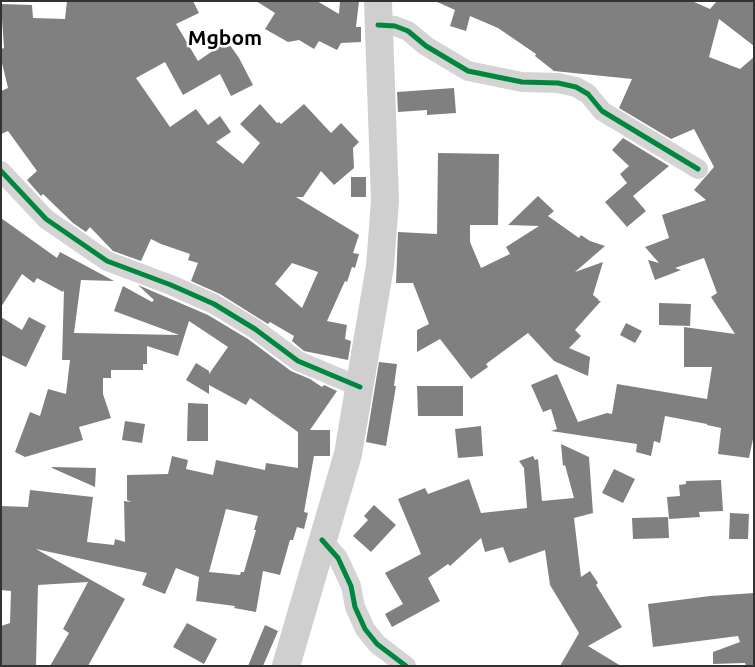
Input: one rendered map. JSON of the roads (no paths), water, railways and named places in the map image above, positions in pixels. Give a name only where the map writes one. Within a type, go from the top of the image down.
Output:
[{"type":"main road","points":[[286,666],[348,454],[380,266],[385,201],[378,13]]},
{"type":"street","points":[[378,13],[395,26],[408,31],[426,46],[468,71],[522,82],[558,83],[576,87],[588,94],[602,111],[698,169]]},
{"type":"street","points":[[3,177],[46,219],[107,261],[214,304],[255,329],[298,361],[360,387]]},
{"type":"street","points":[[322,540],[338,558],[351,586],[355,607],[365,629],[378,644],[406,666]]},
{"type":"district","name":"Mgbom","points":[[225,38]]}]
